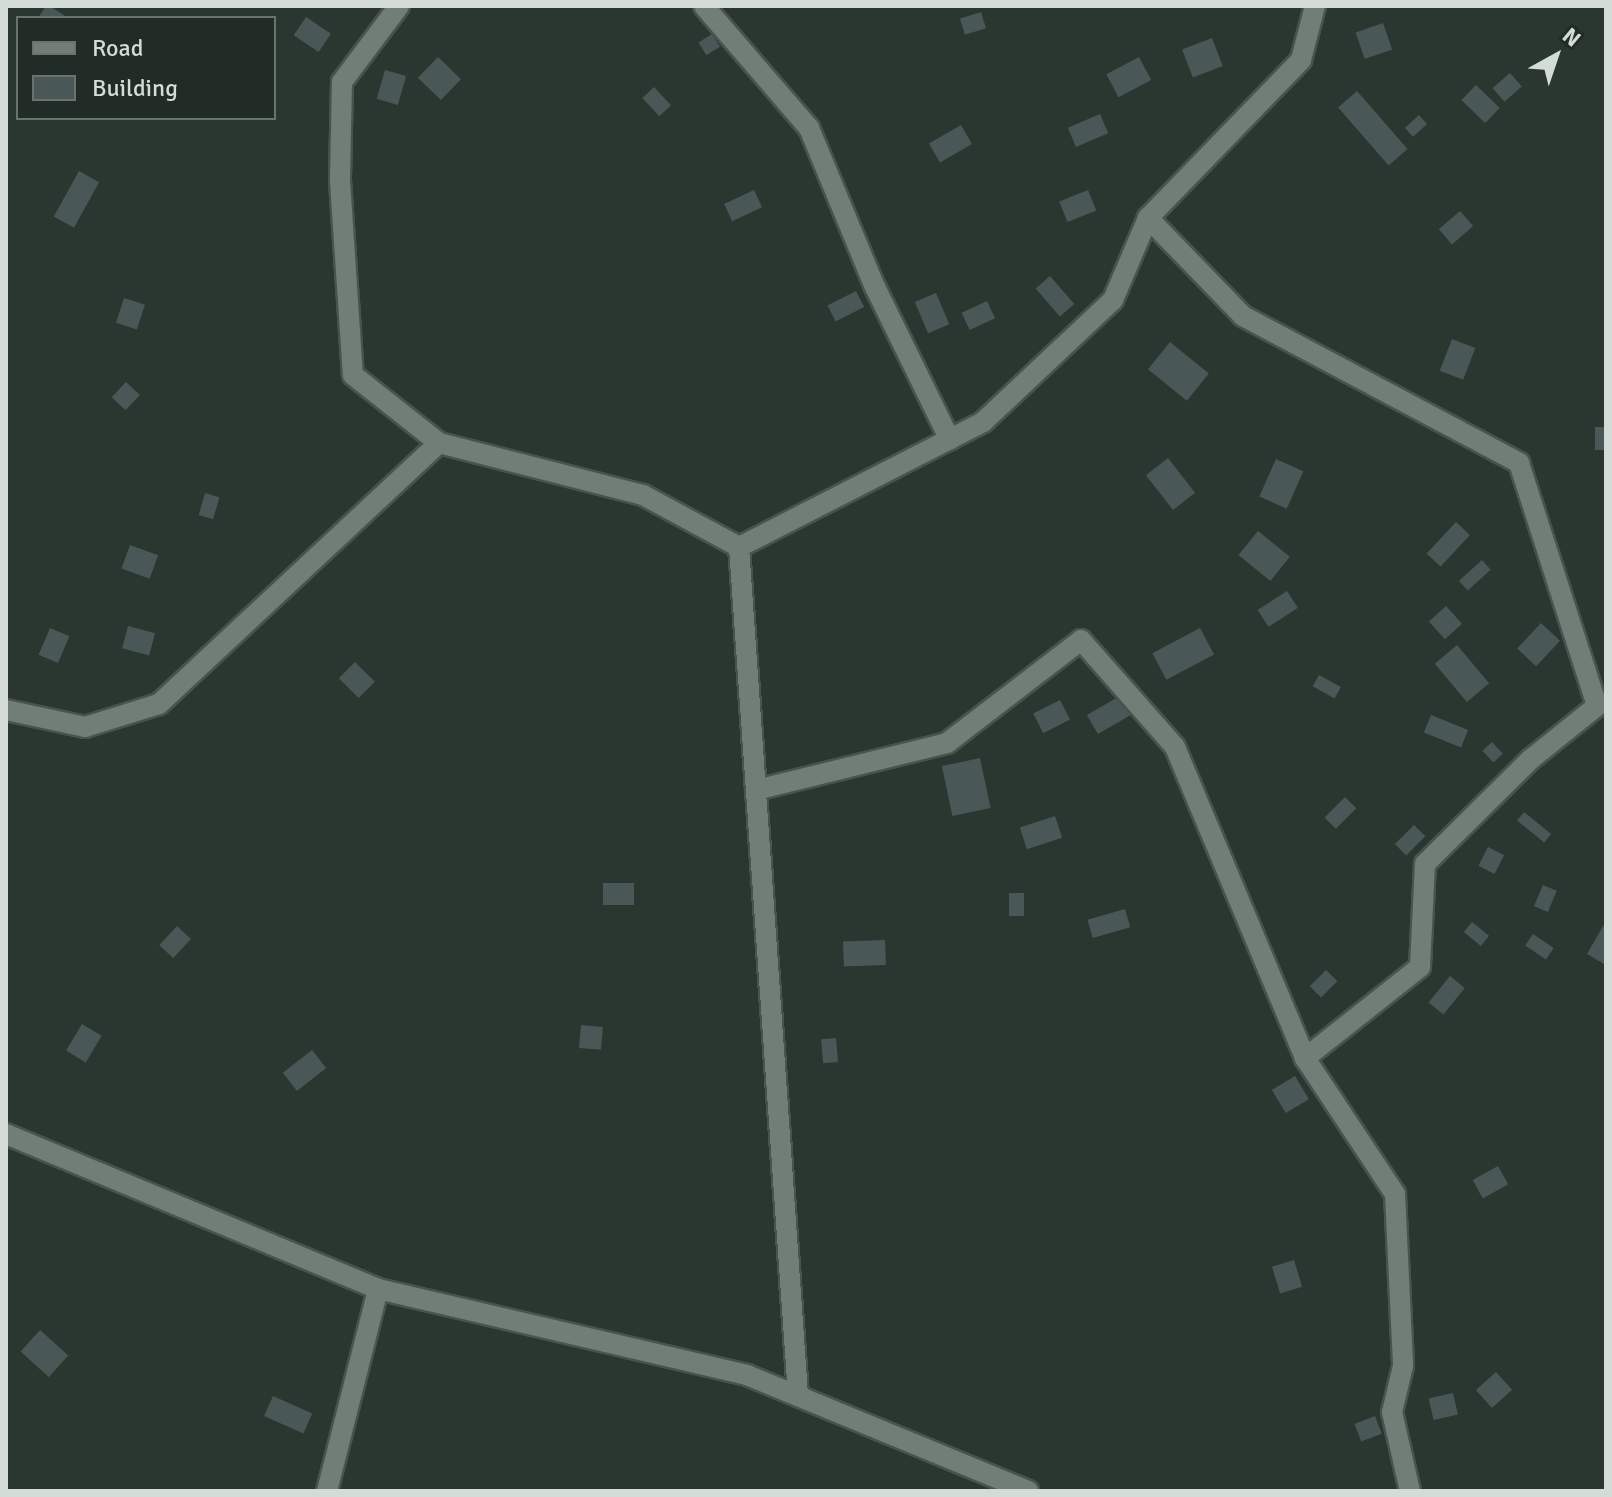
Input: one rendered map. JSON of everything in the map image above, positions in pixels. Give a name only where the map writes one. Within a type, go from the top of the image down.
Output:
[{"type":"street","points":[[399,6],[342,82],[340,181],[353,375],[439,443],[643,495],[739,547]]},
{"type":"street","points":[[704,6],[809,128],[875,287],[950,440]]},
{"type":"street","points":[[739,547],[983,422],[1113,300],[1148,218],[1301,60],[1315,6]]},
{"type":"street","points":[[1148,218],[1243,316],[1519,463],[1597,706],[1531,759],[1425,864],[1420,967],[1305,1058]]},
{"type":"street","points":[[6,710],[85,727],[159,704],[439,443]]},
{"type":"street","points":[[739,547],[798,1396]]},
{"type":"street","points":[[756,790],[947,743],[1081,640],[1175,747],[1305,1058],[1395,1194],[1403,1366],[1392,1412],[1410,1491]]},
{"type":"street","points":[[6,1134],[378,1289],[747,1375],[1028,1491]]},
{"type":"street","points":[[327,1491],[378,1289]]},
{"type":"building","points":[[46,6],[50,6],[65,16],[39,16]]},
{"type":"building","points":[[981,12],[986,28],[965,35],[960,18]]},
{"type":"building","points":[[306,17],[331,34],[319,52],[294,35]]},
{"type":"building","points":[[1383,23],[1392,49],[1365,59],[1356,32]]},
{"type":"building","points":[[712,34],[720,47],[706,55],[698,42]]},
{"type":"building","points":[[1212,38],[1223,66],[1193,77],[1182,49]]},
{"type":"building","points":[[438,57],[461,79],[441,100],[418,78]]},
{"type":"building","points":[[1139,57],[1151,80],[1119,97],[1106,74]]},
{"type":"building","points":[[385,70],[406,76],[398,105],[377,99]]},
{"type":"building","points":[[1510,73],[1522,87],[1504,102],[1493,88]]},
{"type":"building","points":[[1476,85],[1500,108],[1485,123],[1461,100]]},
{"type":"building","points":[[654,87],[671,105],[659,116],[642,98]]},
{"type":"building","points":[[1357,91],[1408,149],[1389,166],[1338,107]]},
{"type":"building","points":[[1100,114],[1108,133],[1076,147],[1068,128]]},
{"type":"building","points":[[1419,115],[1427,124],[1413,137],[1405,128]]},
{"type":"building","points":[[961,125],[972,144],[940,163],[929,144]]},
{"type":"building","points":[[79,171],[99,182],[74,228],[54,216]]},
{"type":"building","points":[[754,190],[762,207],[732,221],[724,204]]},
{"type":"building","points":[[1088,190],[1096,210],[1067,222],[1059,202]]},
{"type":"building","points":[[1460,211],[1473,226],[1452,244],[1439,229]]},
{"type":"building","points":[[1050,276],[1074,304],[1060,316],[1036,288]]},
{"type":"building","points":[[856,291],[864,307],[836,322],[827,306]]},
{"type":"building","points":[[936,293],[949,324],[928,333],[915,302]]},
{"type":"building","points":[[124,298],[145,305],[137,330],[116,323]]},
{"type":"building","points":[[987,301],[995,318],[970,330],[962,313]]},
{"type":"building","points":[[1452,339],[1475,348],[1463,380],[1440,371]]},
{"type":"building","points":[[1170,342],[1209,373],[1187,401],[1148,369]]},
{"type":"building","points":[[126,382],[140,395],[126,410],[112,397]]},
{"type":"building","points":[[1595,427],[1606,427],[1606,450],[1595,450]]},
{"type":"building","points":[[1168,458],[1195,493],[1173,510],[1146,475]]},
{"type":"building","points":[[1276,459],[1303,471],[1287,509],[1259,496]]},
{"type":"building","points":[[205,493],[219,497],[213,519],[199,515]]},
{"type":"building","points":[[1456,522],[1470,535],[1441,566],[1427,553]]},
{"type":"building","points":[[1258,531],[1290,557],[1270,581],[1238,555]]},
{"type":"building","points":[[130,545],[158,555],[150,579],[121,568]]},
{"type":"building","points":[[1482,560],[1491,570],[1468,590],[1459,581]]},
{"type":"building","points":[[1287,591],[1298,608],[1269,627],[1258,610]]},
{"type":"building","points":[[1446,606],[1462,624],[1445,639],[1429,621]]},
{"type":"building","points":[[1541,623],[1560,641],[1536,666],[1517,649]]},
{"type":"building","points":[[128,626],[155,633],[149,655],[122,648]]},
{"type":"building","points":[[50,628],[69,636],[58,663],[39,655]]},
{"type":"building","points":[[1200,628],[1214,654],[1166,680],[1152,653]]},
{"type":"building","points":[[1457,645],[1489,683],[1467,702],[1435,664]]},
{"type":"building","points":[[355,662],[375,682],[359,698],[339,678]]},
{"type":"building","points":[[1319,675],[1341,687],[1335,698],[1313,686]]},
{"type":"building","points":[[1125,693],[1136,712],[1098,734],[1087,715]]},
{"type":"building","points":[[1060,700],[1070,720],[1043,733],[1033,714]]},
{"type":"building","points":[[1431,715],[1468,730],[1461,748],[1424,733]]},
{"type":"building","points":[[1492,742],[1503,754],[1493,763],[1482,751]]},
{"type":"building","points":[[980,758],[991,808],[952,816],[942,766]]},
{"type":"building","points":[[1345,797],[1356,808],[1336,829],[1324,818]]},
{"type":"building","points":[[1524,812],[1551,834],[1544,843],[1517,821]]},
{"type":"building","points":[[1055,816],[1062,838],[1027,849],[1020,827]]},
{"type":"building","points":[[1414,825],[1425,836],[1406,855],[1395,844]]},
{"type":"building","points":[[1488,847],[1504,855],[1495,874],[1478,866]]},
{"type":"building","points":[[603,883],[634,883],[634,905],[603,905]]},
{"type":"building","points":[[1543,885],[1557,891],[1548,912],[1534,906]]},
{"type":"building","points":[[1009,893],[1024,893],[1024,916],[1009,916]]},
{"type":"building","points":[[1125,909],[1130,927],[1093,938],[1088,920]]},
{"type":"building","points":[[1606,921],[1606,960],[1604,964],[1587,954]]},
{"type":"building","points":[[1472,922],[1489,936],[1481,946],[1464,932]]},
{"type":"building","points":[[177,926],[191,939],[173,958],[159,945]]},
{"type":"building","points":[[1533,934],[1554,948],[1546,960],[1525,946]]},
{"type":"building","points":[[885,940],[886,965],[844,966],[843,941]]},
{"type":"building","points":[[1326,970],[1337,981],[1321,998],[1310,986]]},
{"type":"building","points":[[1450,976],[1465,988],[1443,1014],[1429,1002]]},
{"type":"building","points":[[82,1024],[102,1036],[86,1062],[66,1051]]},
{"type":"building","points":[[581,1025],[603,1027],[601,1050],[579,1048]]},
{"type":"building","points":[[836,1038],[838,1062],[823,1063],[821,1039]]},
{"type":"building","points":[[312,1050],[326,1068],[297,1091],[283,1073]]},
{"type":"building","points":[[1295,1076],[1309,1099],[1286,1113],[1272,1090]]},
{"type":"building","points":[[1498,1166],[1508,1184],[1483,1198],[1473,1180]]},
{"type":"building","points":[[1294,1260],[1302,1287],[1280,1294],[1272,1267]]},
{"type":"building","points":[[40,1330],[68,1355],[49,1377],[21,1352]]},
{"type":"building","points":[[1496,1372],[1512,1390],[1492,1408],[1476,1390]]},
{"type":"building","points":[[1453,1393],[1458,1414],[1434,1420],[1429,1399]]},
{"type":"building","points":[[273,1396],[312,1413],[303,1434],[264,1416]]},
{"type":"building","points":[[1375,1416],[1382,1434],[1361,1442],[1354,1424]]}]
